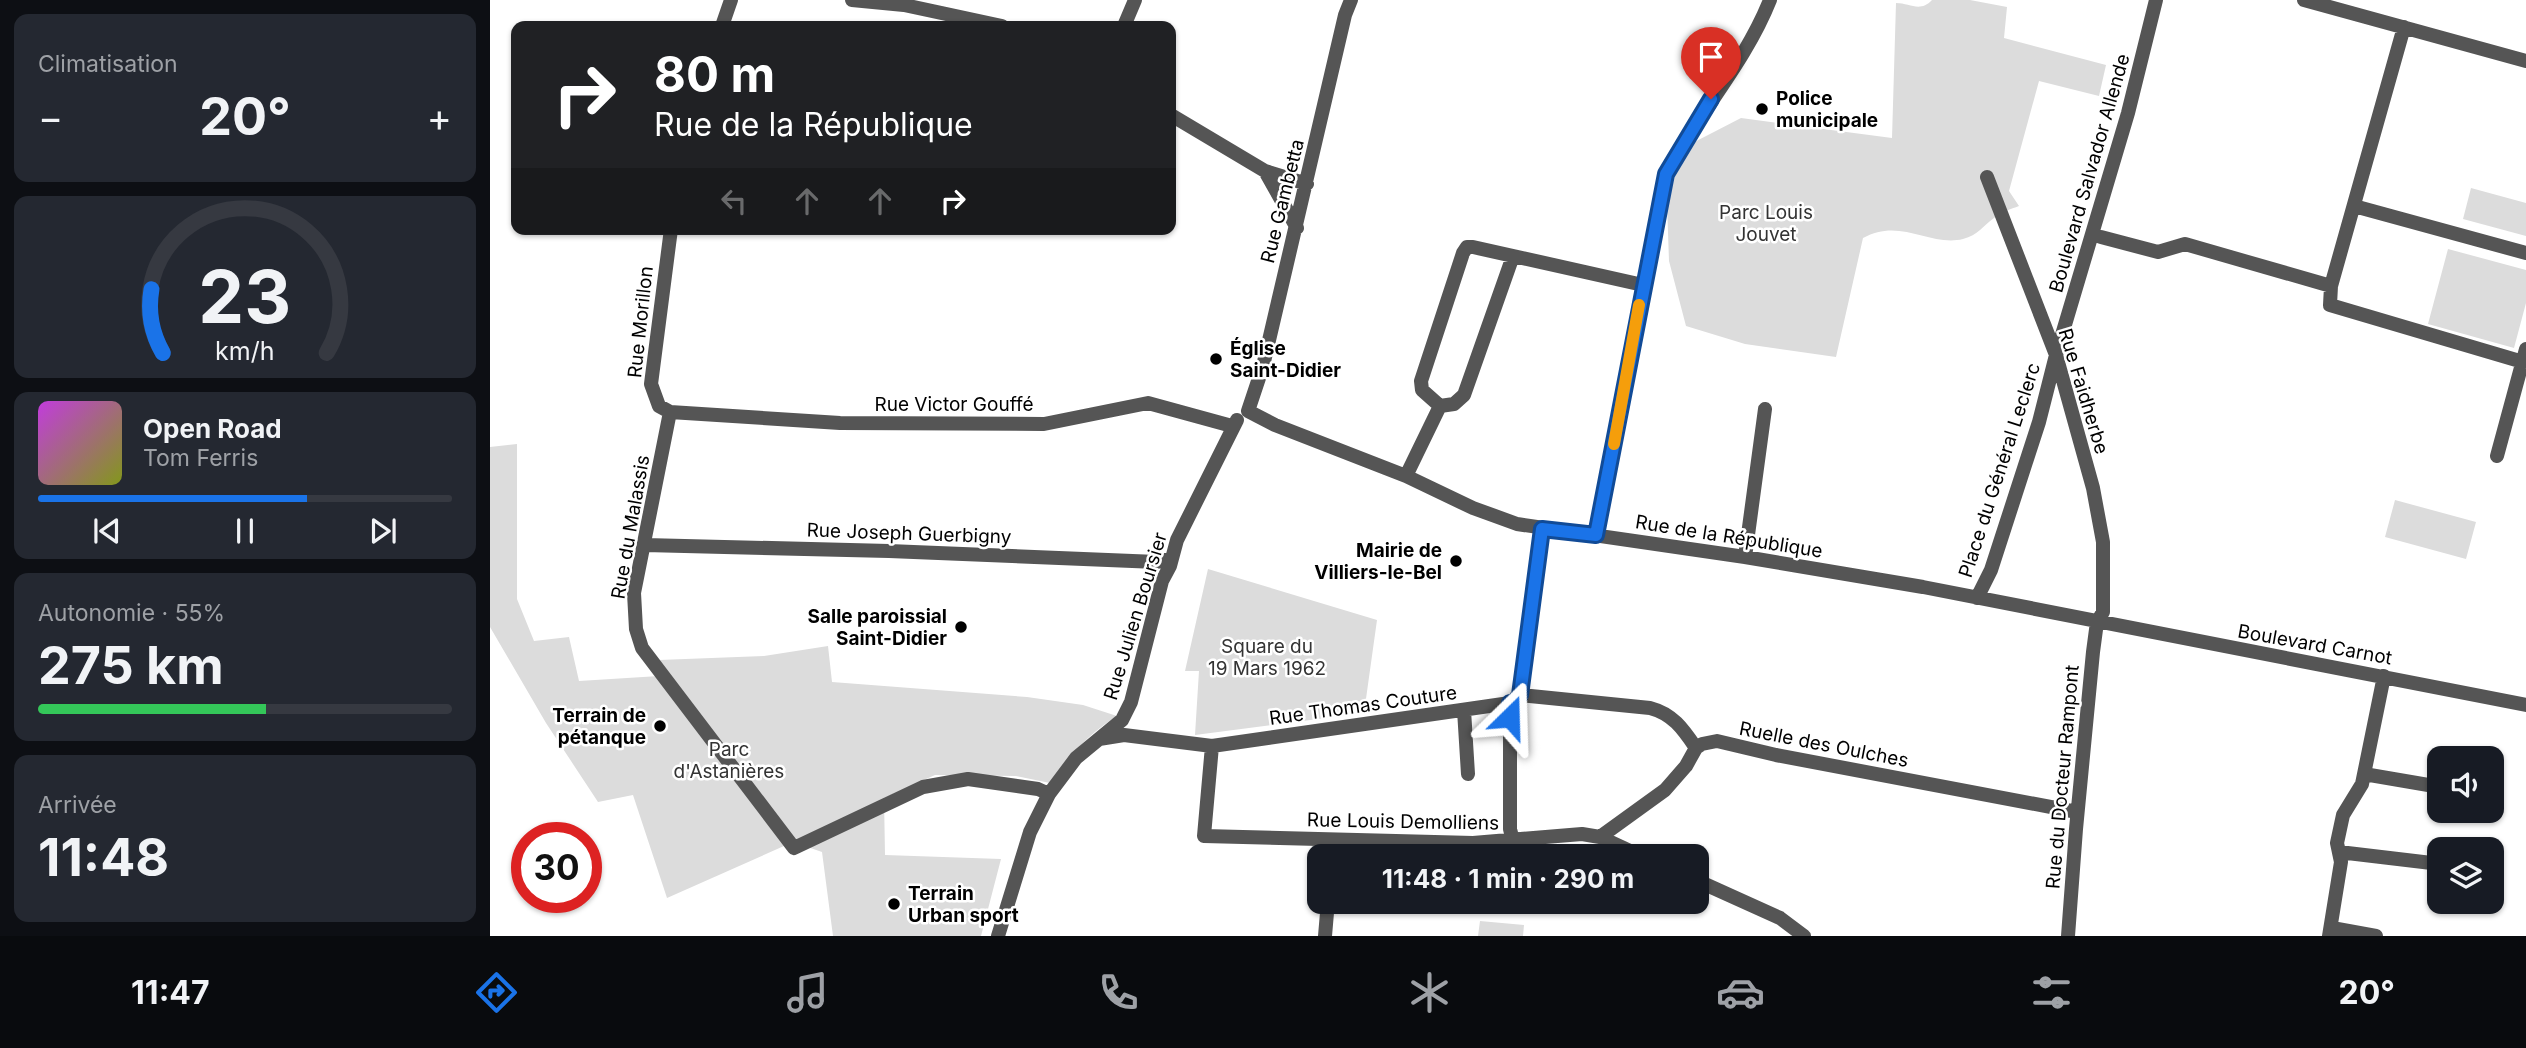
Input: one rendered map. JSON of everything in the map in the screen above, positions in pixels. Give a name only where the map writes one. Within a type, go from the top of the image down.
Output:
[{"type":"street","points":[[724,21],[730,0]]},
{"type":"street","points":[[852,0],[904,5],[979,21]]},
{"type":"street","points":[[1126,21],[1135,0]]},
{"type":"street","name":"Rue Gambetta","points":[[1248,411],[1263,366],[1345,15],[1351,0]]},
{"type":"street","points":[[1596,535],[1666,174],[1755,34],[1770,0]]},
{"type":"street","name":"Boulevard Salvador Allende","points":[[2056,355],[2125,123],[2156,0]]},
{"type":"street","points":[[2304,0],[2337,4],[2404,27],[2526,61]]},
{"type":"street","points":[[2404,27],[2331,286],[2330,305],[2524,356],[2497,456]]},
{"type":"street","points":[[1176,117],[1265,171],[1307,184]]},
{"type":"street","points":[[1265,171],[1297,229]]},
{"type":"street","name":"Rue Faidherbe","points":[[1987,177],[2056,355],[2092,488],[2103,542],[2103,612],[2097,622]]},
{"type":"street","points":[[2354,206],[2526,253]]},
{"type":"street","name":"Rue Morillon","points":[[665,409],[651,384],[670,235]]},
{"type":"street","points":[[2101,237],[2158,252],[2185,244],[2331,286]]},
{"type":"street","points":[[1513,256],[1464,395],[1454,404],[1440,406],[1422,390],[1421,381],[1467,247],[1473,247],[1643,285]]},
{"type":"street","name":"Place du Général Leclerc","points":[[1977,598],[1991,570],[2039,422],[2056,355]]},
{"type":"street","name":"Rue Victor Gouffé","points":[[665,409],[840,423],[1044,424],[1147,403],[1232,426]]},
{"type":"street","points":[[1406,476],[1440,406]]},
{"type":"street","name":"Rue du Malassis","points":[[665,409],[645,545],[634,593],[636,629],[642,648],[794,848],[923,786],[968,779],[1038,789],[1049,794]]},
{"type":"street","points":[[1745,556],[1765,409]]},
{"type":"street","name":"Rue Julien Boursier","points":[[998,936],[1030,832],[1049,794],[1076,758],[1122,720],[1131,702],[1162,581],[1177,540],[1232,426],[1248,411]]},
{"type":"street","name":"Rue de la République","points":[[1248,411],[1275,425],[1406,476],[1473,508],[1517,524],[1745,556],[2097,622]]},
{"type":"street","points":[[1513,841],[1510,829],[1515,699],[1542,529]]},
{"type":"street","name":"Rue Joseph Guerbigny","points":[[645,545],[1161,562],[1172,558]]},
{"type":"street","name":"Boulevard Carnot","points":[[2097,622],[2526,705]]},
{"type":"street","name":"Rue du Docteur Rampont","points":[[2068,936],[2077,812],[2097,622]]},
{"type":"street","points":[[2376,936],[2330,932],[2341,862],[2337,842],[2343,815],[2362,784],[2384,676]]},
{"type":"street","name":"Rue Thomas Couture","points":[[1099,739],[1124,735],[1212,746],[1464,710],[1515,699],[1650,708],[1665,712],[1678,723],[1696,748]]},
{"type":"street","points":[[1464,710],[1468,774]]},
{"type":"street","name":"Ruelle des Oulches","points":[[1696,748],[1717,741],[1776,755],[2077,812]]},
{"type":"street","name":"Rue Louis Demolliens","points":[[1212,746],[1204,836],[1473,843],[1582,834],[1600,837]]},
{"type":"street","points":[[1615,844],[1600,837],[1665,790],[1686,766],[1696,748]]},
{"type":"street","points":[[2364,774],[2427,785]]},
{"type":"street","points":[[1334,840],[1334,844]]},
{"type":"street","points":[[2339,852],[2427,862]]},
{"type":"street","points":[[1709,886],[1780,918],[1804,936]]},
{"type":"street","points":[[1325,936],[1327,914]]},
{"type":"green space","name":"Parc Louis Jouvet","points":[[1932,0],[1970,0],[2007,7],[2004,38],[2106,65],[2099,96],[2039,81],[2009,191],[2019,206],[2000,214],[1976,233],[1963,239],[1939,239],[1890,230],[1863,238],[1836,357],[1745,344],[1686,326],[1669,261],[1666,174],[1679,150],[1741,118],[1892,138],[1896,3],[1919,7]]},
{"type":"green space","points":[[2471,188],[2526,203],[2526,236],[2463,219]]},
{"type":"green space","points":[[2448,249],[2526,270],[2526,303],[2514,348],[2428,324]]},
{"type":"green space","name":"Parc d'Astanières","points":[[517,444],[517,599],[534,641],[569,637],[579,681],[659,676],[659,660],[764,656],[828,646],[832,682],[1027,697],[1083,705],[1117,716],[1080,746],[1050,783],[1016,776],[935,775],[884,798],[885,855],[1001,859],[981,936],[833,936],[822,852],[793,842],[667,898],[633,795],[598,802],[546,723],[490,627],[490,447]]},
{"type":"green space","points":[[2395,500],[2476,522],[2466,559],[2385,537]]},
{"type":"green space","name":"Square du 19 Mars 1962","points":[[1208,569],[1377,620],[1364,713],[1195,735],[1199,671],[1185,671]]},
{"type":"green space","points":[[1480,921],[1524,925],[1523,936],[1478,936]]},
{"type":"slow traffic","points":[[1614,444],[1639,305]]},
{"type":"place","name":"Police municipale","points":[[1762,109]]},
{"type":"place","name":"Église Saint-Didier","points":[[1216,359]]},
{"type":"place","name":"Mairie de Villiers-le-Bel","points":[[1456,561]]},
{"type":"place","name":"Salle paroissial Saint-Didier","points":[[961,627]]},
{"type":"place","name":"Terrain de pétanque","points":[[660,726]]},
{"type":"place","name":"Terrain Urban sport","points":[[894,904]]},
{"type":"route","points":[[1510,717],[1510,703],[1515,702],[1520,695],[1542,529],[1596,535],[1666,174],[1711,99]]}]
